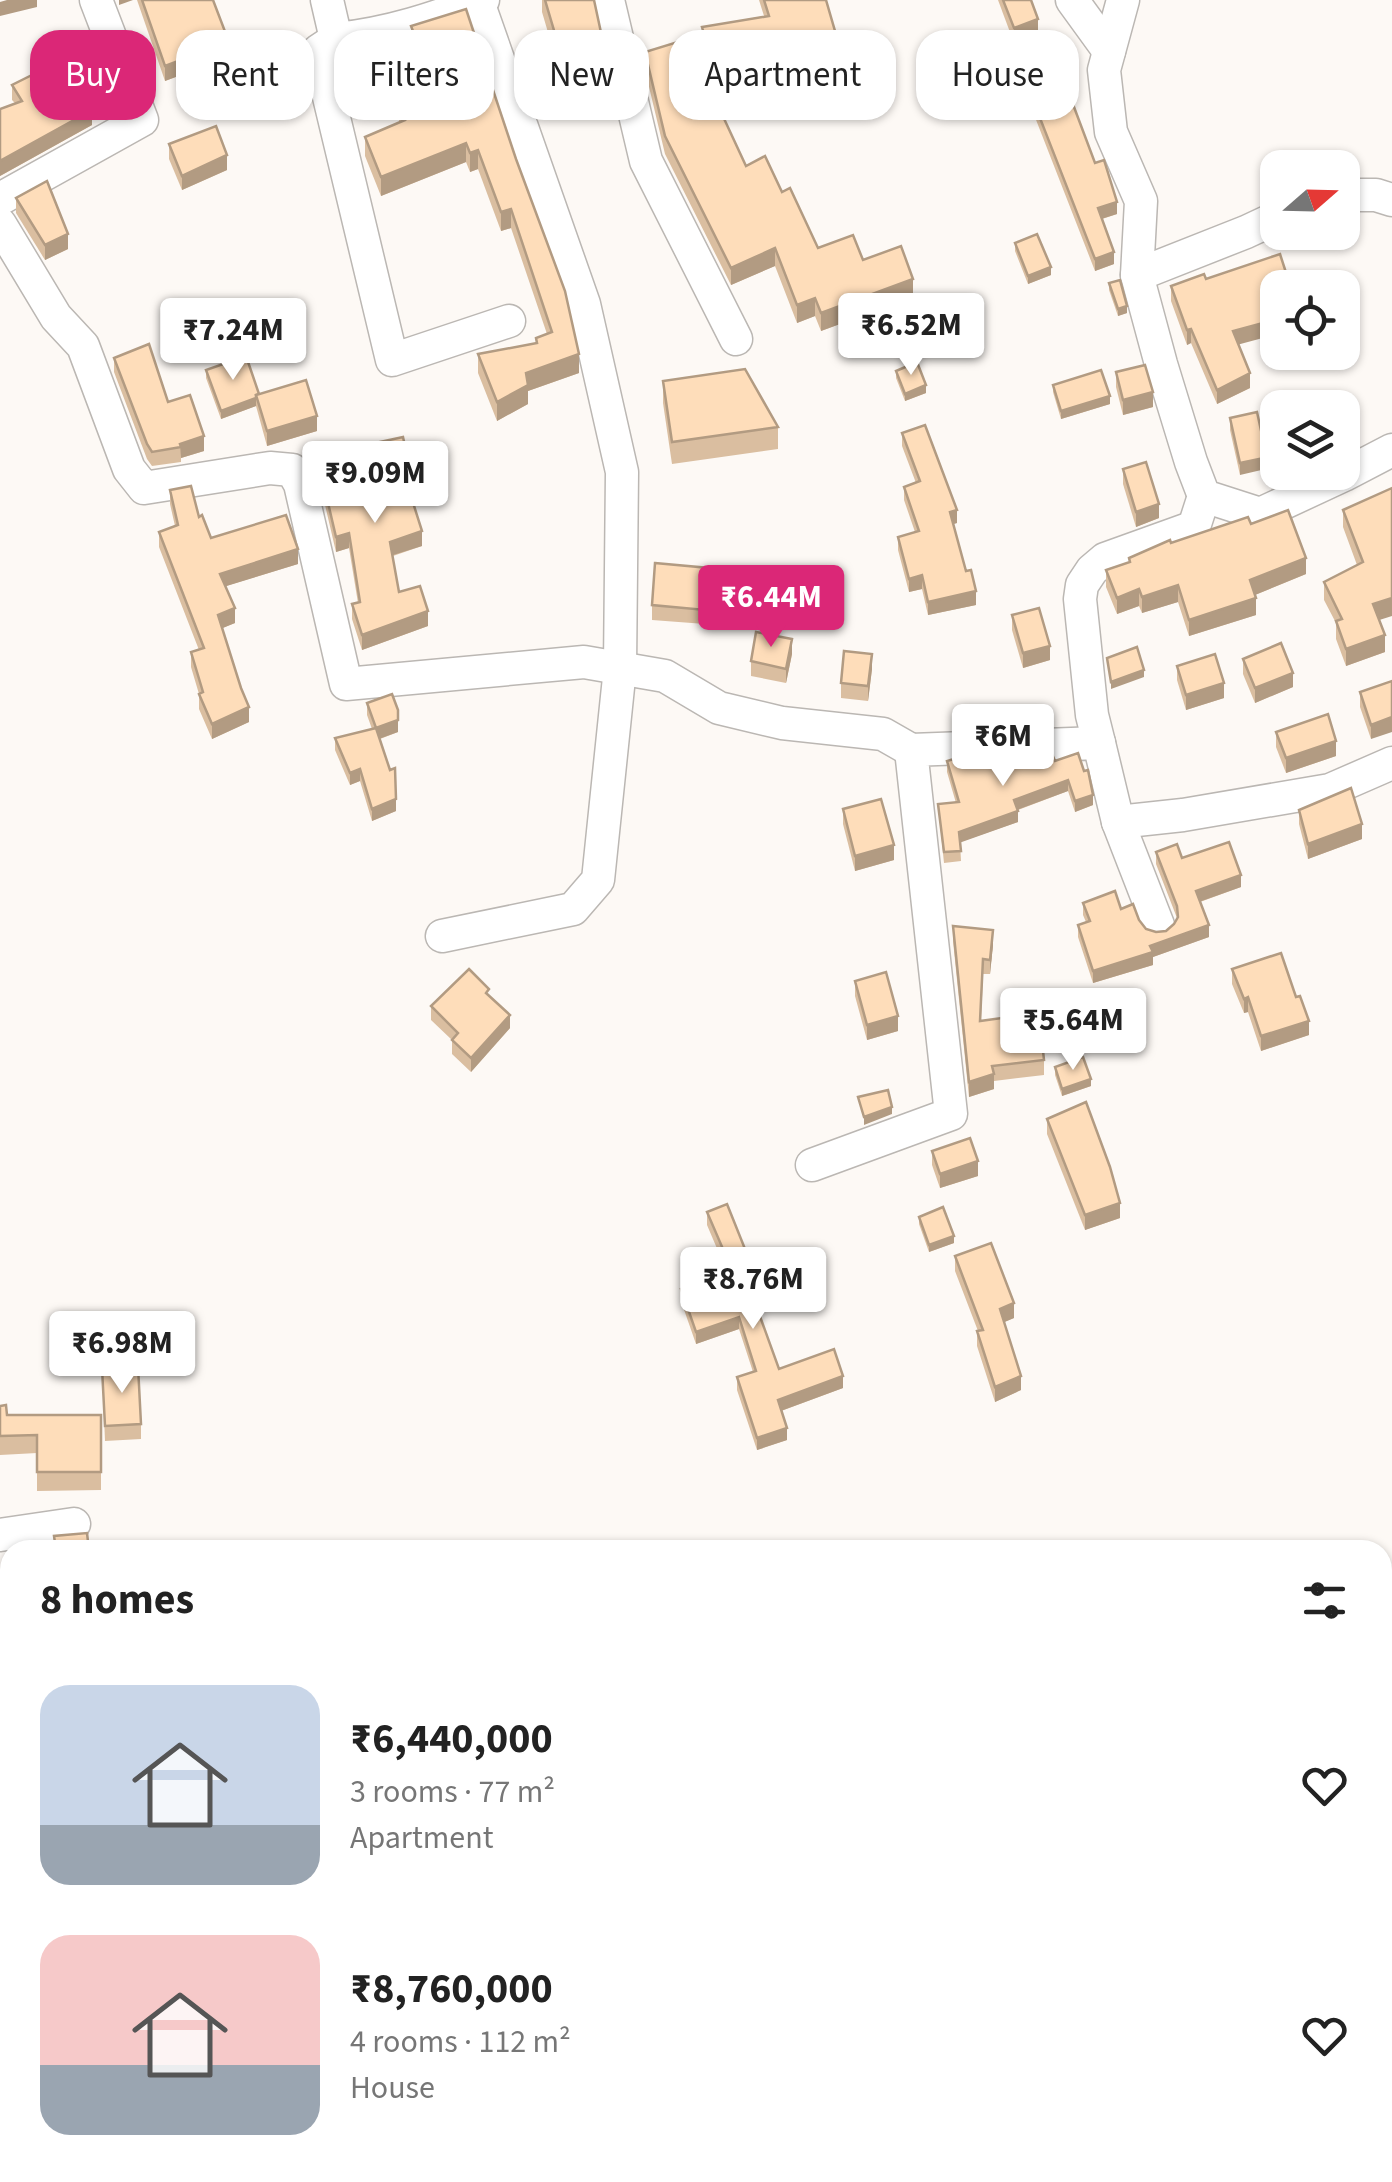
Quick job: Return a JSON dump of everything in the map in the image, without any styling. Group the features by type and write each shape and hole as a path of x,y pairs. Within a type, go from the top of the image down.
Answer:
{"street":[{"path":"0,199 142,120 96,0"},
{"path":"326,0 334,31"},
{"path":"608,0 646,161 736,339"},
{"path":"1072,0 1109,51"},
{"path":"1123,0 1104,70 1111,132 1141,201 1137,275 1190,462 1204,496 1194,527 1105,559 1082,585 1080,598 1092,715 1118,822 1158,925"},
{"path":"389,30 481,1 584,304 622,472 620,668 598,880 573,909 442,936"},
{"path":"334,40 318,51 334,118"},
{"path":"335,120 392,360 510,322"},
{"path":"1360,194 1376,194 1392,200"},
{"path":"0,224 56,318 83,346 129,469 144,488 270,468 292,470 300,484 346,684 584,662 665,676 719,708 782,724 883,734 911,750 1099,743"},
{"path":"1137,275 1260,225"},
{"path":"1204,496 1260,514 1392,450"},
{"path":"812,1165 952,1114 911,750"},
{"path":"1118,822 1330,790 1392,763"},
{"path":"0,1534 74,1524"}],"building":[{"path":"142,0 213,0 224,30 176,30 176,62 165,66 156,30 152,30"},
{"path":"545,0 594,0 600,30 554,30"},
{"path":"764,0 826,0 835,30 702,27 769,16"},
{"path":"1003,0 1031,0 1038,19 1014,28"},
{"path":"466,9 473,30 413,30 411,26"},
{"path":"669,45 669,120 725,120 746,166 765,156 782,192 790,188 818,248 853,235 863,260 901,246 913,279 821,313 815,298 797,305 775,248 731,268 665,136 649,69 649,51"},
{"path":"30,76 30,120 74,120 0,161 0,109 22,101 12,85"},
{"path":"494,93 565,291 579,354 526,373 528,385 497,402 478,354 537,343 536,338 552,332 511,209 501,212 478,150 470,153 466,143 381,177 365,137 405,120 494,120"},
{"path":"1041,120 1079,120 1095,163 1104,160 1117,202 1098,208 1114,252 1095,259"},
{"path":"216,126 227,155 182,176 169,144"},
{"path":"47,181 68,234 45,245 16,198"},
{"path":"1037,234 1051,267 1028,276 1015,243"},
{"path":"1280,254 1285,270 1260,270 1260,324 1233,331 1250,373 1217,390 1191,329 1187,330 1171,286 1204,274 1206,279"},
{"path":"1120,280 1127,306 1118,309 1109,283"},
{"path":"149,344 168,402 190,395 204,436 180,444 181,447 152,452 114,358"},
{"path":"246,356 259,394 221,411 206,370"},
{"path":"917,362 926,385 905,394 896,371"},
{"path":"1145,365 1153,392 1123,400 1116,372"},
{"path":"745,369 778,427 672,442 663,381"},
{"path":"1101,370 1110,396 1061,411 1053,385"},
{"path":"306,380 317,416 267,431 256,395"},
{"path":"1257,412 1260,459 1240,463 1230,418"},
{"path":"925,425 957,510 950,512 966,571 971,570 976,591 928,602 922,575 909,579 898,537 919,531 904,487 920,481 902,433"},
{"path":"403,437 414,488 409,490 422,531 390,542 399,592 420,586 428,611 362,635 352,604 360,602 349,533 336,537 318,460"},
{"path":"1146,462 1159,504 1136,512 1123,469"},
{"path":"191,486 199,517 202,515 211,538 286,515 298,549 220,574 235,608 218,615 249,707 212,724 199,694 203,692 191,652 204,648 159,532 178,525 170,490"},
{"path":"1392,488 1392,598 1373,604 1385,635 1346,649 1336,621 1342,619 1324,582 1363,562 1343,510"},
{"path":"1288,510 1306,558 1250,580 1256,598 1189,620 1178,585 1142,597 1139,589 1117,598 1106,570 1130,562 1129,558 1170,540 1171,543 1248,517 1251,524"},
{"path":"655,563 709,568 705,610 652,605"},
{"path":"1039,608 1050,646 1023,653 1012,615"},
{"path":"756,632 792,639 786,669 751,661"},
{"path":"1281,643 1293,673 1255,688 1243,659"},
{"path":"1137,647 1144,670 1111,682 1107,658"},
{"path":"844,651 872,654 868,686 841,683"},
{"path":"1215,654 1224,683 1186,695 1177,666"},
{"path":"1392,681 1392,717 1371,725 1360,692"},
{"path":"392,694 398,720 376,728 367,703"},
{"path":"1328,714 1336,741 1286,758 1276,732"},
{"path":"376,728 390,770 395,768 396,799 372,809 360,769 350,773 335,738"},
{"path":"1078,753 1084,771 1088,770 1093,795 1075,801 1068,780 1014,800 1018,811 959,832 961,851 944,852 938,804 959,802 947,761 1002,756 1004,764 1025,755 1052,754 1055,761"},
{"path":"1351,788 1362,824 1308,844 1299,810"},
{"path":"881,799 894,845 855,856 843,809"},
{"path":"1229,842 1241,875 1196,891 1209,925 1150,946 1153,952 1093,971 1078,925 1090,921 1083,903 1115,891 1121,909 1133,904 1146,929 1166,931 1178,917 1177,906 1156,852 1177,844 1182,858"},
{"path":"953,926 993,930 990,960 983,959 980,1021 1039,1013 1044,1060 992,1066 994,1074 969,1082"},
{"path":"1281,953 1309,1021 1261,1036 1248,997 1244,999 1232,969"},
{"path":"469,969 489,989 486,993 510,1015 471,1058 452,1040 458,1033 431,1006"},
{"path":"886,972 898,1016 867,1025 855,981"},
{"path":"1083,1057 1091,1079 1062,1089 1055,1067"},
{"path":"888,1090 892,1107 864,1117 858,1097"},
{"path":"1086,1102 1120,1203 1085,1215 1047,1119"},
{"path":"970,1138 978,1161 940,1174 932,1151"},
{"path":"727,1204 763,1294 753,1297 779,1369 834,1349 843,1376 778,1400 787,1428 757,1438 737,1377 756,1371 739,1317 696,1332 681,1289 732,1270 707,1212"},
{"path":"943,1207 954,1236 929,1245 919,1217"},
{"path":"991,1243 1014,1303 1000,1309 1021,1376 995,1387 977,1331 983,1330 955,1256"},
{"path":"138,1366 141,1424 105,1426 102,1368"},
{"path":"6,1405 7,1415 101,1415 101,1472 37,1472 37,1435 0,1436 0,1406"},
{"path":"87,1533 88,1540 55,1540 54,1536"}]}
